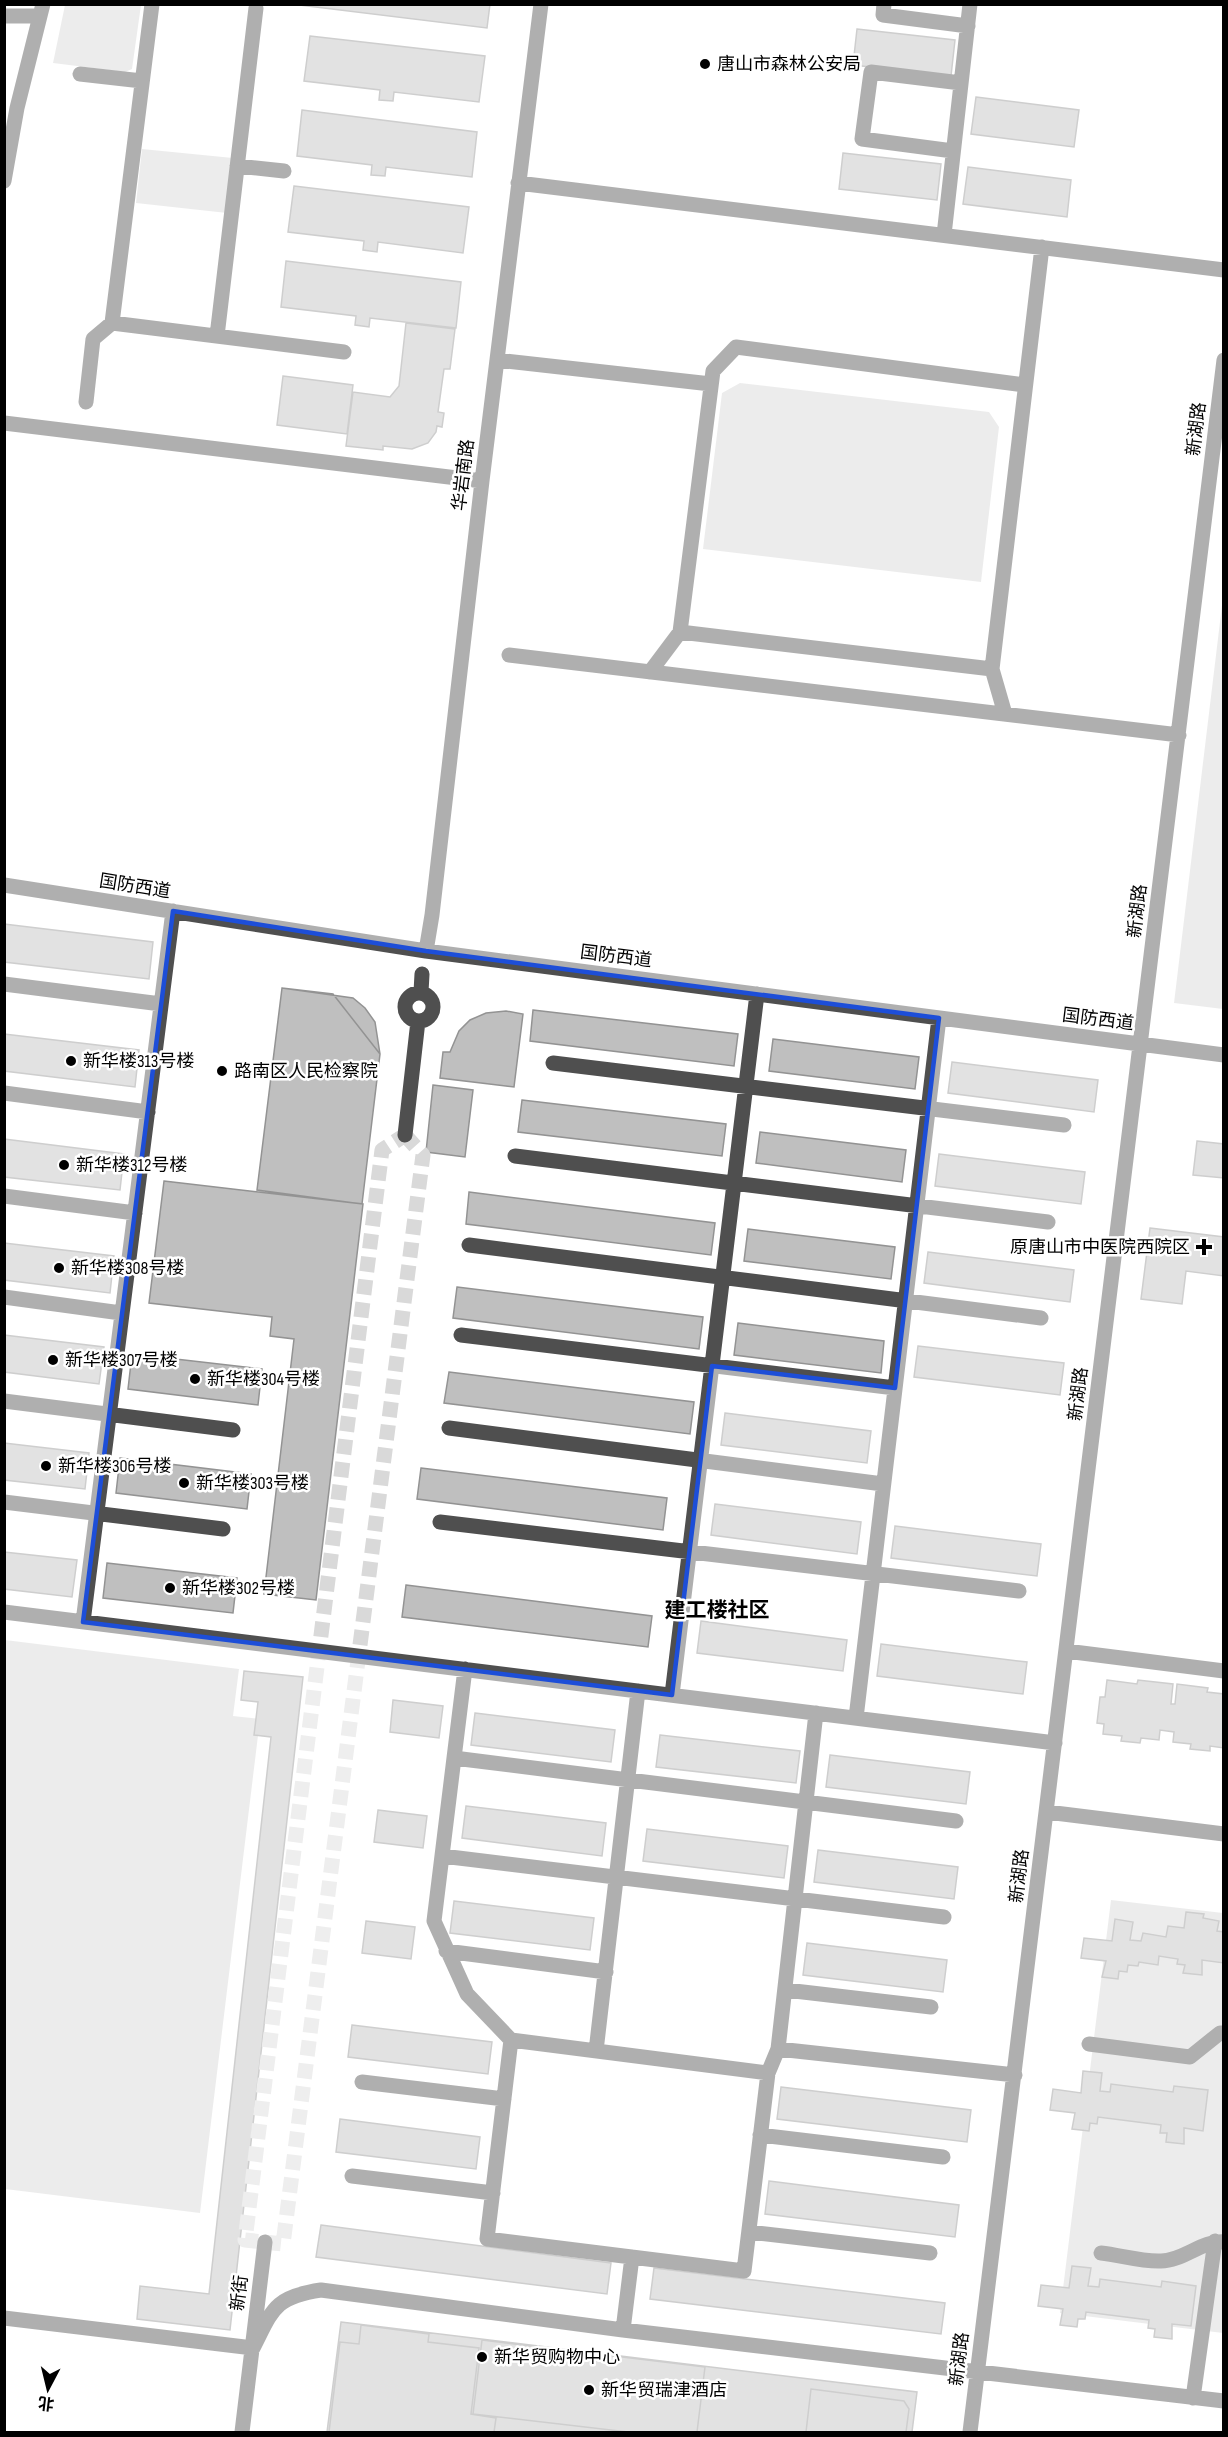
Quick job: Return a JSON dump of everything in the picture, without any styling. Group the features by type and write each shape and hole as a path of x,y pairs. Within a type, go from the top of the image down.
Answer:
{"street":[{"path":"86,402 93,339 112,323 152,4"},
{"name":"华岩南路","path":"426,951 541,4"},
{"path":"884,4 883,15 968,26"},
{"path":"944,235 970,4"},
{"path":"217,336 256,8"},
{"path":"4,16 41,10 11,107 4,181"},
{"path":"953,151 862,139 871,72 961,83"},
{"path":"80,74 142,81"},
{"path":"237,166 284,171"},
{"path":"518,183 1224,270"},
{"path":"1005,714 992,669 1042,247"},
{"path":"112,323 344,352"},
{"path":"650,672 680,632 713,371 736,347 1025,385"},
{"path":"497,360 711,384"},
{"name":"新湖路","path":"970,2433 1224,360"},
{"path":"4,423 482,481"},
{"path":"680,632 992,669"},
{"path":"509,655 1179,735"},
{"name":"国防西道","path":"4,885 426,951 1224,1055"},
{"path":"83,1622 173,912"},
{"path":"421,992 422,974"},
{"path":"4,984 161,1004"},
{"path":"421,992 429,997 434,1005 431,1015 418,1021 407,1015 404,1006 412,994 421,992"},
{"path":"672,1695 757,994"},
{"path":"856,1718 939,1018"},
{"path":"405,1135 418,1021"},
{"path":"553,1063 1064,1125"},
{"path":"4,1093 148,1112"},
{"path":"515,1156 1048,1222"},
{"path":"4,1196 135,1213"},
{"path":"470,1245 1041,1318"},
{"path":"4,1297 121,1313"},
{"path":"462,1335 895,1388"},
{"path":"4,1401 233,1430"},
{"path":"449,1428 883,1484"},
{"path":"4,1502 223,1529"},
{"path":"440,1522 1019,1592"},
{"path":"4,1612 1055,1743"},
{"path":"1066,1651 1224,1671"},
{"path":"465,1669 434,1921 466,1994 511,2040 768,2073"},
{"path":"596,2051 638,1691"},
{"path":"511,2040 487,2239 744,2271 768,2073 778,2049 786,1990 816,1713"},
{"path":"454,1758 956,1821"},
{"path":"1047,1812 1224,1834"},
{"path":"442,1856 944,1917"},
{"path":"446,1951 606,1972"},
{"path":"786,1990 931,2007"},
{"path":"1089,2044 1191,2057 1220,2033 1224,2033"},
{"path":"778,2049 1015,2075"},
{"path":"362,2082 504,2099"},
{"path":"760,2135 943,2157"},
{"path":"352,2176 493,2193"},
{"path":"749,2232 930,2253"},
{"name":"新街","path":"252,2348 265,2242"},
{"path":"1101,2253 1162,2262 1219,2242 1193,2398"},
{"path":"623,2330 632,2257"},
{"path":"242,2433 252,2348 274,2307 297,2294 321,2290 623,2330 1224,2401"},
{"path":"4,2318 252,2348"}],"highlighted area":[{"path":"173,911 426,951 939,1018 895,1388 712,1366 672,1695 83,1622"}],"shaded area":[{"path":"65,5 141,5 132,69 125,72 53,63"},
{"path":"142,149 233,158 227,213 136,203"},
{"path":"740,383 989,412 999,427 981,582 703,549 722,393"},
{"path":"1223,597 1223,1009 1174,1003"},
{"path":"5,1640 239,1669 233,1716 260,1719 200,2213 5,2189"},
{"path":"1111,1900 1223,1913 1223,2333 1060,2313"}],"building":[{"path":"291,4 490,4 487,28"},
{"path":"857,29 955,40 951,76 853,65"},
{"path":"310,36 485,56 479,102 394,92 393,101 379,100 380,90 304,81"},
{"path":"976,97 1079,110 1074,147 971,134"},
{"path":"302,110 477,132 472,177 386,167 385,176 371,175 372,165 297,156"},
{"path":"843,153 941,164 937,200 839,189"},
{"path":"968,167 1071,180 1067,217 963,204"},
{"path":"294,186 469,207 463,253 378,242 377,252 363,250 364,241 288,232"},
{"path":"286,261 461,282 456,328 370,318 369,327 355,325 356,316 281,307"},
{"path":"406,323 455,329 450,369 444,369 438,412 444,413 442,427 437,426 436,432 428,443 412,449 383,446 383,450 346,446 353,392 390,397 399,386"},
{"path":"283,376 353,385 347,434 277,425"},
{"path":"4,924 153,942 149,979 4,962"},
{"path":"282,988 353,998 365,1008 375,1022 380,1054 362,1204 257,1190"},
{"path":"282,988 333,994 380,1054 362,1204 257,1190"},
{"path":"533,1010 738,1034 734,1066 530,1041"},
{"path":"506,1011 523,1014 514,1087 440,1078 443,1052 450,1052 459,1031 470,1020 486,1013"},
{"name":"新华楼313号楼","path":"4,1034 139,1050 135,1087 4,1071"},
{"path":"773,1039 919,1057 915,1089 769,1071"},
{"path":"952,1062 1098,1080 1094,1112 948,1093"},
{"path":"433,1085 473,1090 465,1157 426,1152"},
{"path":"522,1100 726,1124 722,1156 518,1132"},
{"path":"760,1132 906,1150 902,1182 756,1163"},
{"name":"新华楼312号楼","path":"4,1139 124,1154 120,1190 4,1177"},
{"path":"1197,1141 1224,1144 1224,1178 1193,1175"},
{"path":"939,1154 1085,1172 1081,1204 935,1186"},
{"path":"164,1181 363,1204 316,1600 264,1594 294,1339 270,1336 272,1317 149,1303"},
{"path":"469,1192 715,1223 711,1255 466,1224"},
{"path":"1150,1228 1224,1237 1224,1276 1186,1271 1182,1304 1141,1299"},
{"path":"748,1229 895,1247 891,1279 744,1261"},
{"name":"新华楼308号楼","path":"4,1243 114,1256 110,1293 4,1280"},
{"path":"928,1252 1074,1270 1070,1302 924,1283"},
{"path":"457,1287 703,1317 699,1349 453,1318"},
{"path":"738,1323 884,1341 881,1373 734,1355"},
{"name":"新华楼307号楼","path":"4,1335 104,1347 99,1384 4,1372"},
{"path":"918,1346 1064,1363 1060,1395 914,1377"},
{"name":"新华楼304号楼","path":"132,1354 262,1369 258,1405 128,1389"},
{"path":"449,1372 694,1402 690,1434 444,1403"},
{"path":"725,1413 871,1431 867,1463 721,1445"},
{"name":"新华楼306号楼","path":"4,1443 89,1453 85,1489 4,1480"},
{"name":"新华楼303号楼","path":"120,1458 251,1474 247,1509 116,1493"},
{"path":"421,1468 667,1498 663,1530 417,1499"},
{"path":"715,1504 861,1522 857,1554 711,1535"},
{"path":"895,1526 1041,1544 1037,1576 891,1558"},
{"path":"4,1552 77,1560 72,1597 4,1589"},
{"name":"新华楼302号楼","path":"107,1563 237,1578 233,1613 103,1598"},
{"path":"406,1585 652,1616 648,1647 402,1617"},
{"path":"701,1621 847,1640 843,1671 697,1653"},
{"path":"881,1644 1027,1662 1023,1694 877,1676"},
{"path":"244,1671 303,1677 230,2330 137,2319 140,2286 209,2294 271,1737 254,1735 258,1702 241,1700"},
{"path":"1107,1680 1137,1684 1138,1680 1173,1684 1171,1704 1175,1704 1177,1684 1208,1688 1207,1692 1224,1694 1224,1748 1210,1746 1210,1751 1190,1749 1191,1744 1173,1742 1174,1732 1160,1730 1159,1740 1141,1738 1140,1743 1121,1741 1122,1736 1103,1734 1104,1724 1097,1723 1100,1697 1105,1697"},
{"path":"393,1700 443,1706 439,1738 390,1732"},
{"path":"475,1713 615,1730 611,1762 471,1745"},
{"path":"660,1735 800,1751 796,1783 656,1767"},
{"path":"830,1755 970,1772 966,1804 826,1787"},
{"path":"466,1806 606,1823 602,1856 462,1838"},
{"path":"378,1810 427,1816 423,1848 374,1842"},
{"path":"647,1829 788,1846 784,1878 643,1861"},
{"path":"818,1850 958,1867 954,1899 814,1882"},
{"path":"454,1901 594,1918 590,1950 450,1933"},
{"path":"1186,1912 1204,1914 1203,1918 1219,1921 1217,1931 1224,1932 1224,1963 1202,1960 1202,1975 1183,1973 1185,1965 1177,1964 1178,1959 1159,1956 1158,1965 1139,1962 1138,1966 1128,1965 1127,1972 1119,1971 1118,1979 1102,1977 1106,1961 1081,1958 1084,1938 1112,1941 1115,1919 1133,1922 1130,1940 1141,1941 1143,1933 1166,1937 1168,1926 1184,1928"},
{"path":"366,1921 415,1927 411,1959 362,1953"},
{"path":"807,1943 947,1960 943,1992 803,1975"},
{"path":"352,2025 492,2042 488,2074 348,2057"},
{"path":"1083,2071 1102,2073 1100,2091 1110,2092 1111,2084 1173,2092 1174,2086 1208,2090 1203,2131 1184,2128 1184,2144 1166,2142 1167,2133 1160,2133 1161,2125 1098,2117 1097,2124 1090,2123 1089,2131 1072,2129 1075,2113 1050,2110 1053,2089 1081,2093"},
{"path":"781,2087 971,2110 967,2142 777,2119"},
{"path":"340,2119 480,2137 476,2169 336,2152"},
{"path":"769,2181 959,2205 955,2237 765,2214"},
{"path":"321,2225 611,2263 607,2294 316,2257"},
{"path":"1072,2266 1091,2268 1088,2286 1099,2287 1100,2279 1161,2287 1162,2281 1196,2286 1191,2326 1172,2324 1172,2339 1154,2337 1155,2329 1148,2328 1149,2320 1086,2312 1085,2319 1078,2319 1077,2327 1060,2325 1063,2309 1038,2306 1041,2285 1069,2288"},
{"path":"654,2268 945,2303 941,2334 650,2299"},
{"name":"新华贸购物中心","path":"341,2322 917,2392 912,2432 327,2432"},
{"path":"361,2325 429,2334 428,2342 479,2348 471,2414 496,2418 494,2432 329,2432 340,2342 359,2344"},
{"name":"新华贸瑞津酒店","path":"482,2340 705,2367 697,2432 628,2432 473,2414"},
{"path":"811,2389 904,2401 909,2409 906,2432 806,2432"}],"tunnel":[{"path":"405,1135 423,1155 283,2244 245,2240 382,1150 405,1135"}],"place":[{"name":"唐山市森林公安局","path":"705,64"},
{"name":"新华楼313号楼","path":"71,1061"},
{"name":"路南区人民检察院","path":"222,1071"},
{"name":"新华楼312号楼","path":"64,1165"},
{"name":"原唐山市中医院西院区","path":"1204,1247"},
{"name":"新华楼308号楼","path":"59,1268"},
{"name":"新华楼307号楼","path":"53,1360"},
{"name":"新华楼304号楼","path":"195,1379"},
{"name":"新华楼306号楼","path":"46,1466"},
{"name":"新华楼303号楼","path":"184,1483"},
{"name":"新华楼302号楼","path":"170,1588"},
{"name":"新华贸购物中心","path":"482,2357"},
{"name":"新华贸瑞津酒店","path":"589,2390"}],"district":[{"name":"建工楼社区","path":"717,1610"}]}
